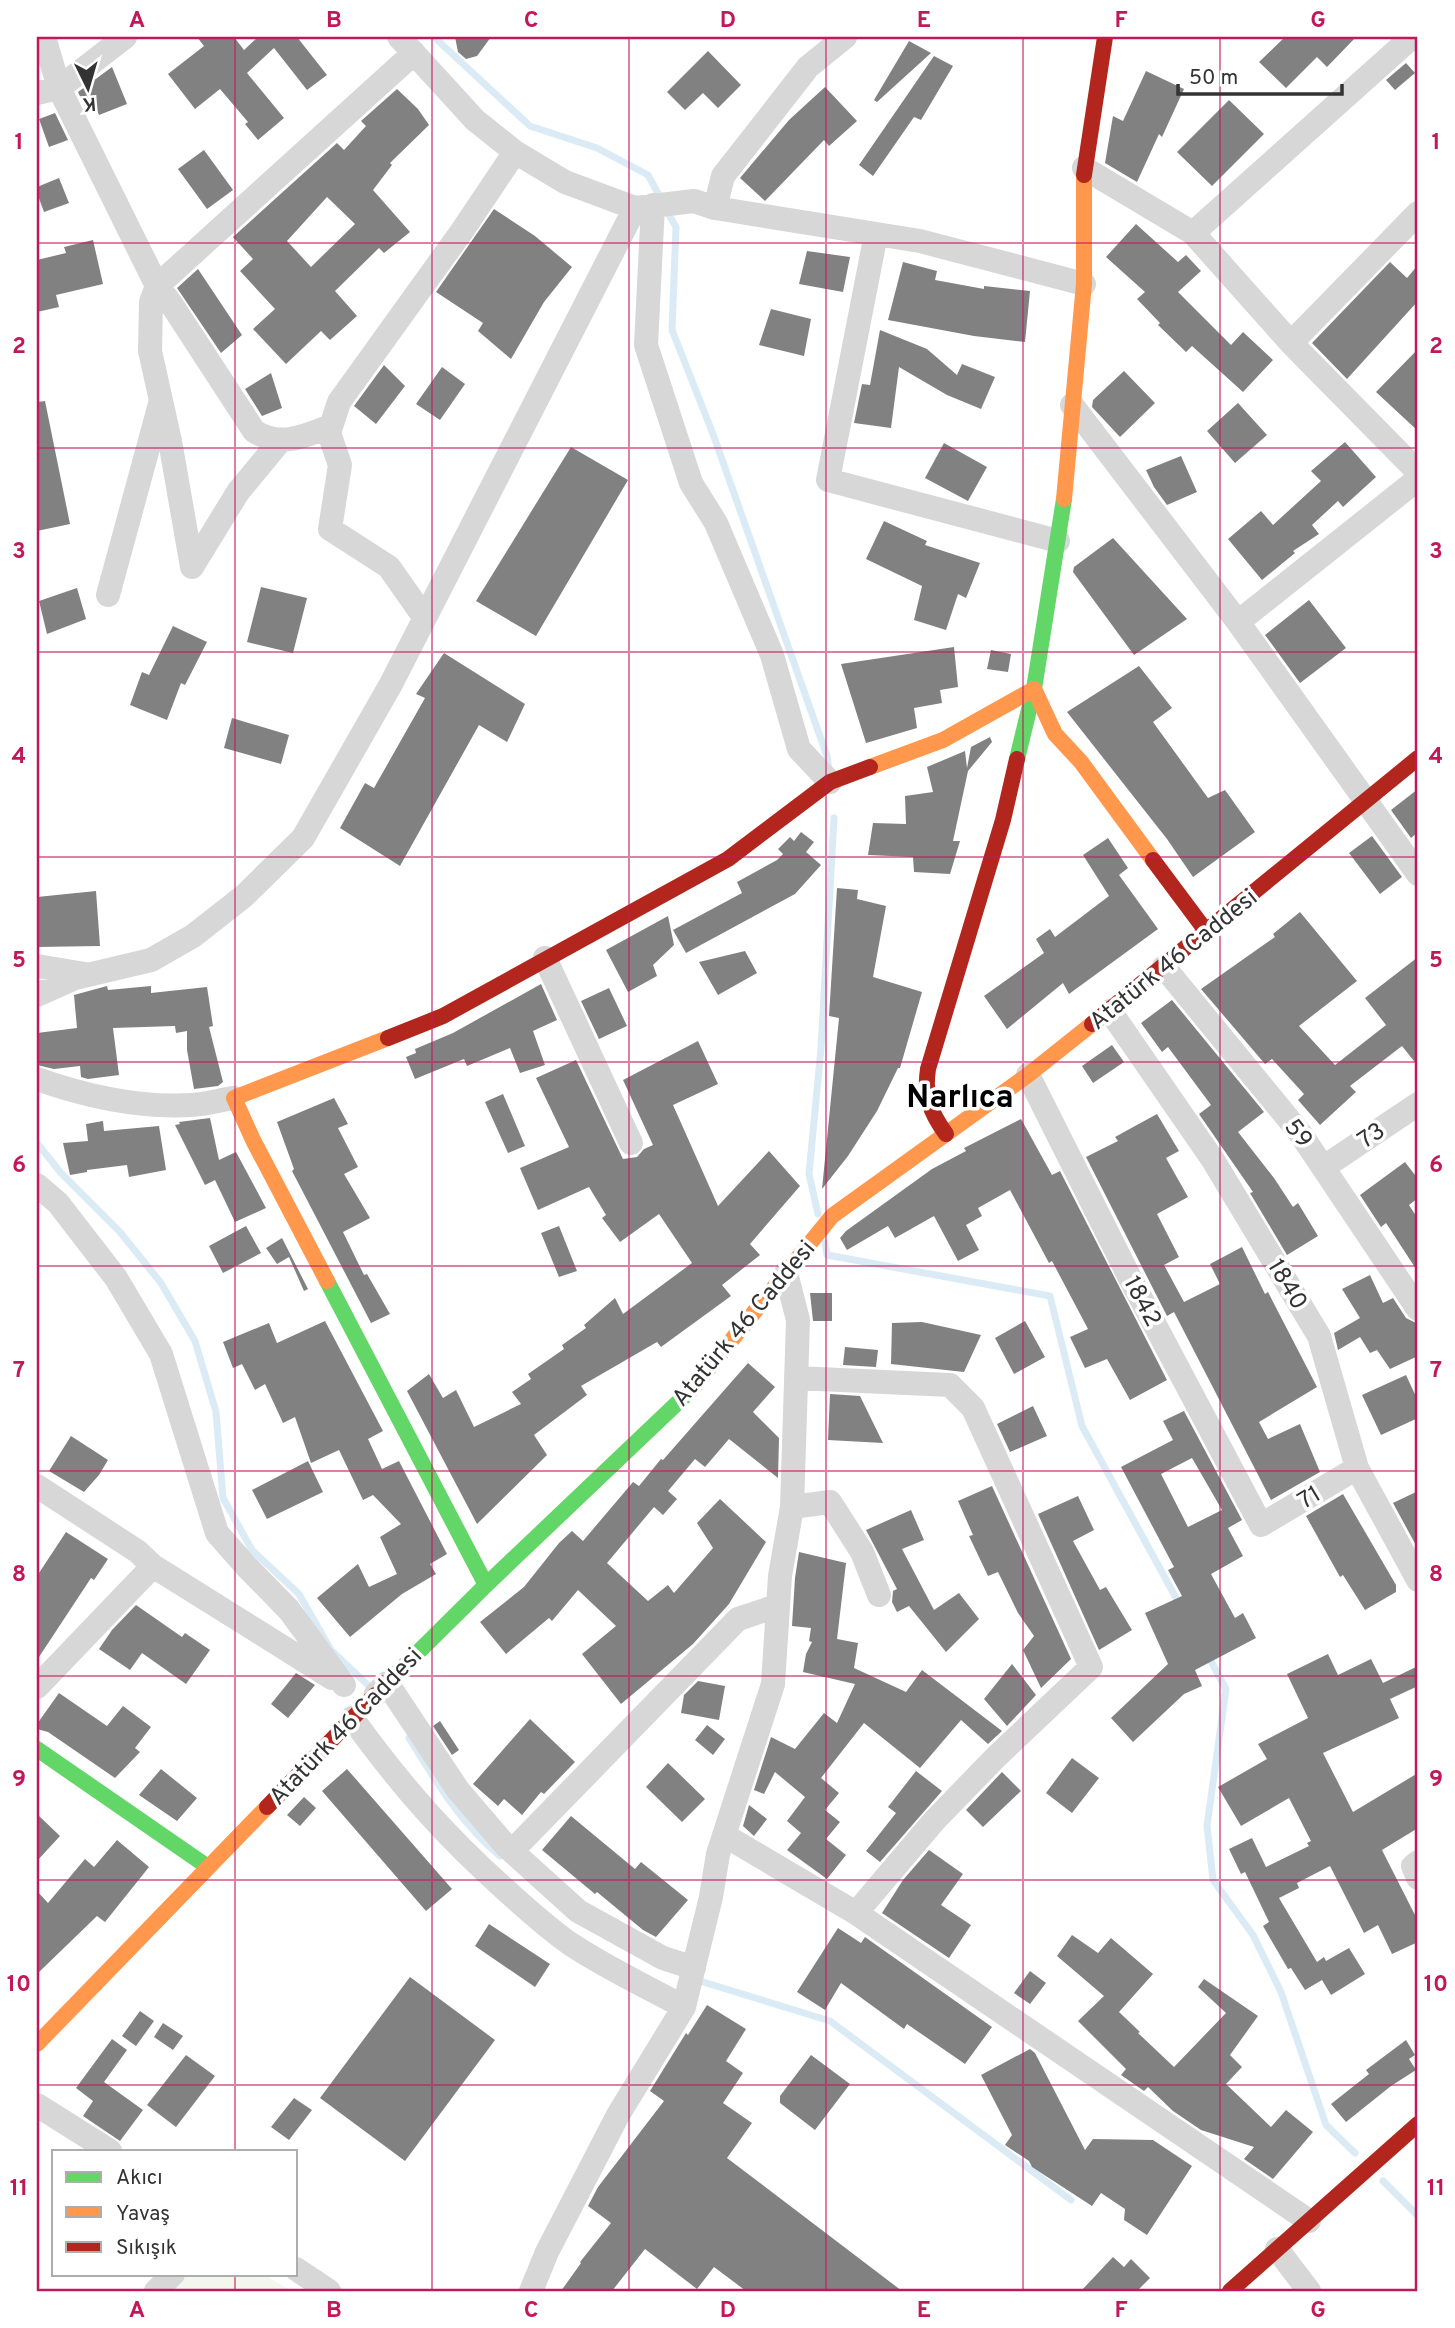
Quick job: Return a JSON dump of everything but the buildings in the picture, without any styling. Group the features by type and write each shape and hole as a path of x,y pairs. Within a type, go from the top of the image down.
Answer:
{"street":[{"path":"44,37 48,91 157,286 254,431 266,439 280,441 299,438 331,426"},
{"path":"48,91 125,37"},
{"path":"715,208 723,176 808,67 845,37"},
{"path":"946,1134 931,1113 924,1091 928,1069 1003,820 1034,689 1058,541 1084,284 1084,168 1105,37"},
{"path":"1193,233 1413,37 1418,40"},
{"path":"280,441 238,492 192,567 170,441 150,351 151,302 157,286 407,45 475,120 515,152 565,182 654,205 694,201 715,208 920,241 1084,284"},
{"path":"424,617 389,567 330,529 341,465 329,433 340,402 515,152"},
{"path":"1084,168 1193,233 1291,343 1418,472"},
{"path":"37,995 75,978 151,960 193,936 244,896 303,838 654,205"},
{"path":"654,205 646,345 691,483 716,523 772,655 799,749 830,782"},
{"path":"1291,343 1418,213"},
{"path":"876,234 828,480 1058,541"},
{"path":"108,595 160,403"},
{"path":"1072,405 1238,622 1418,874"},
{"path":"1238,622 1418,479"},
{"path":"37,1079 76,1093 155,1105 193,1105 234,1098 443,1016 728,859 830,782 943,740 1034,689"},
{"path":"1034,689 1055,734 1082,762 1206,931"},
{"name":"Atatürk 46 Caddesi","path":"37,2044 370,1700 696,1385 829,1220 1028,1075 1418,758"},
{"path":"545,958 631,1143"},
{"path":"37,966 89,975"},
{"name":"59","path":"1164,967 1300,1133 1418,1309"},
{"name":"1840","path":"1110,1010 1213,1160 1319,1336 1357,1468 1415,1564"},
{"name":"1842","path":"1028,1075 1129,1276 1261,1525"},
{"path":"234,1098 253,1140 486,1585"},
{"name":"73","path":"1324,1167 1418,1104"},
{"path":"37,1185 58,1203 116,1278 161,1354 217,1533 289,1611 344,1685"},
{"path":"531,2291 547,2252 618,2115 684,2007 724,1835 773,1684 777,1605 792,1507 798,1320 786,1273"},
{"path":"796,1378 950,1385 973,1408 1091,1667 996,1757 934,1821 856,1913"},
{"name":"71","path":"1261,1525 1357,1468"},
{"path":"37,1486 138,1551 153,1566 370,1700 458,1790 512,1851 578,1911 663,1958 694,1968"},
{"path":"792,1507 830,1502 862,1552 878,1595"},
{"path":"37,1687 153,1566"},
{"path":"512,1851 738,1619 777,1605"},
{"path":"370,1700 393,1774 458,1847 571,1945 684,2007"},
{"path":"37,1749 208,1867"},
{"path":"724,1835 856,1913 1309,2221"},
{"path":"1418,1862 1413,1866 1418,1878"},
{"path":"37,2105 108,2150"},
{"path":"1230,2291 1418,2124"},
{"path":"1277,2249 1310,2291"},
{"path":"156,2291 171,2276"},
{"path":"301,2279 330,2291"}],"shaded area":[{"path":"185,2276 267,2276 291,2291 170,2291"}],"waterway":[{"path":"434,37 530,126 597,148 648,175 661,199"},
{"path":"666,210 676,227 672,330 713,434 827,756 829,770"},
{"path":"818,1214 809,1174 821,1048 834,818"},
{"path":"37,1143 61,1173 120,1232 161,1283 195,1341 216,1412 223,1498 252,1550 299,1594 331,1650 370,1687"},
{"path":"825,1243 827,1255 1050,1296 1082,1426 1181,1607"},
{"path":"1207,1654 1226,1689 1207,1826 1213,1880 1253,1935 1281,1992 1326,2125 1355,2153"},
{"path":"409,1738 461,1816 500,1856"},
{"path":"700,1981 830,2021 1071,2200"},
{"path":"1383,2181 1418,2216"}],"traffic: fast":[{"path":"1017,759 1034,689 1064,499"},
{"path":"327,1281 486,1585"},
{"path":"387,1683 692,1389"},
{"path":"37,1749 208,1867"}],"traffic: slow":[{"path":"1064,499 1084,284 1084,175"},
{"path":"870,767 943,740 1034,689 1055,734 1081,762 1153,860"},
{"path":"692,1389 832,1216 1028,1075 1092,1024"},
{"path":"327,1281 234,1098 388,1038"},
{"path":"37,2044 267,1807"}],"traffic: jam":[{"path":"1084,175 1105,37"},
{"path":"1092,1024 1418,758"},
{"path":"946,1134 930,1103 928,1069 1003,820 1017,759"},
{"path":"388,1038 443,1016 728,859 830,782 870,767"},
{"path":"1153,860 1206,931"},
{"path":"267,1807 375,1695"},
{"path":"1230,2291 1418,2124"}],"district":[{"name":"Narlıca","path":"960,1096"}]}
